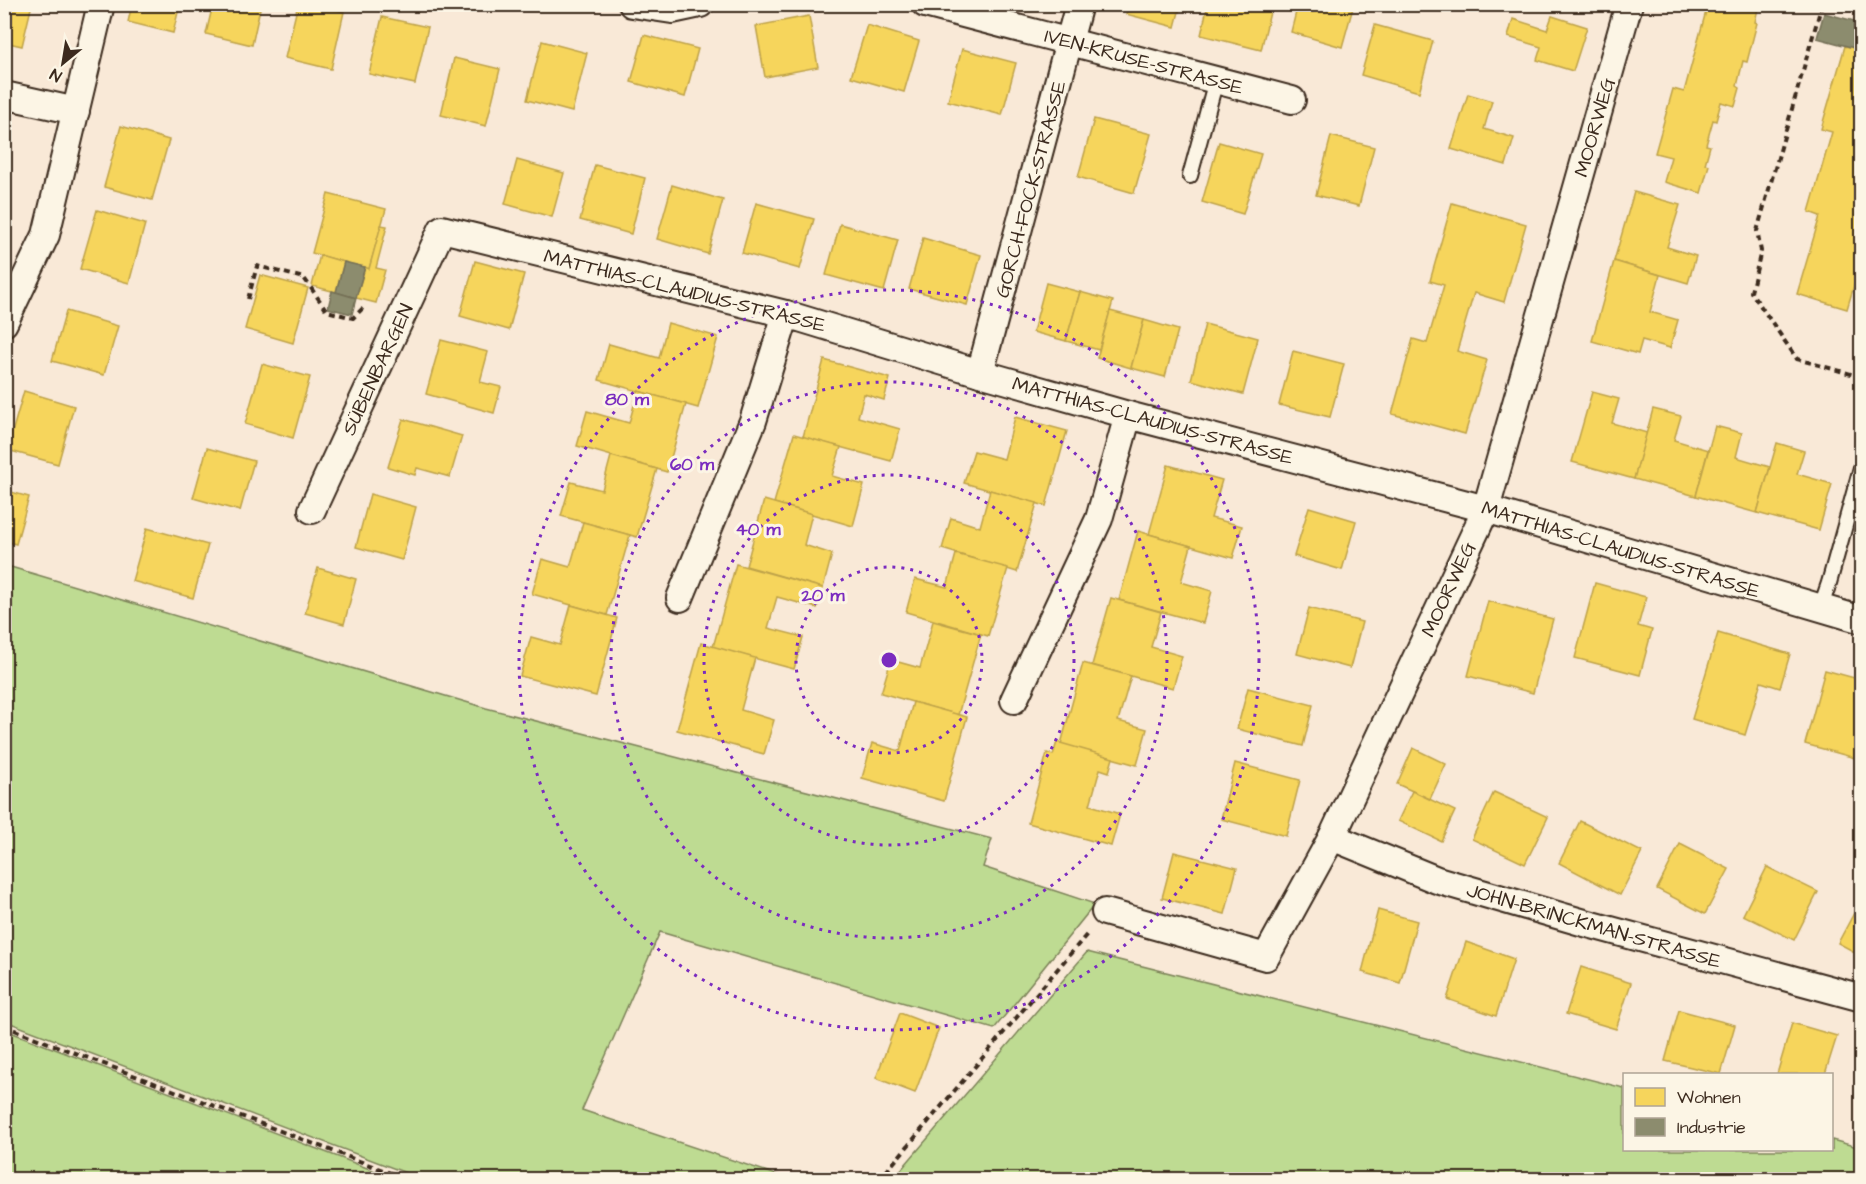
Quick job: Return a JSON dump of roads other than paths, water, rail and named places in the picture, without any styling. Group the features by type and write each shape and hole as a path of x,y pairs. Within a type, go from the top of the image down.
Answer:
{"street":[{"path":"4,323 46,235 101,4"},
{"path":"632,4 672,10 700,4"},
{"name":"IVEN-KRUSE-STRASSE","path":"926,4 1292,100"},
{"name":"GORCH-FOCK-STRASSE","path":"980,373 1079,4"},
{"name":"MOORWEG","path":"1105,912 1266,957 1332,837 1486,509 1629,4"},
{"path":"4,94 76,111"},
{"name":"MATTHIAS-CLAUDIUS-STRASSE","path":"442,229 786,314 1128,415 1486,509 1862,620"},
{"name":"SÜBENBARGEN","path":"312,510 442,229"},
{"path":"680,598 753,421 786,314"},
{"path":"1014,700 1099,519 1128,415"},
{"name":"JOHN-BRINCKMAN-STRASSE","path":"1332,837 1437,880 1581,922 1862,998"}],"lane":[{"path":"1190,177 1216,80"},
{"path":"1820,609 1862,464"}]}
